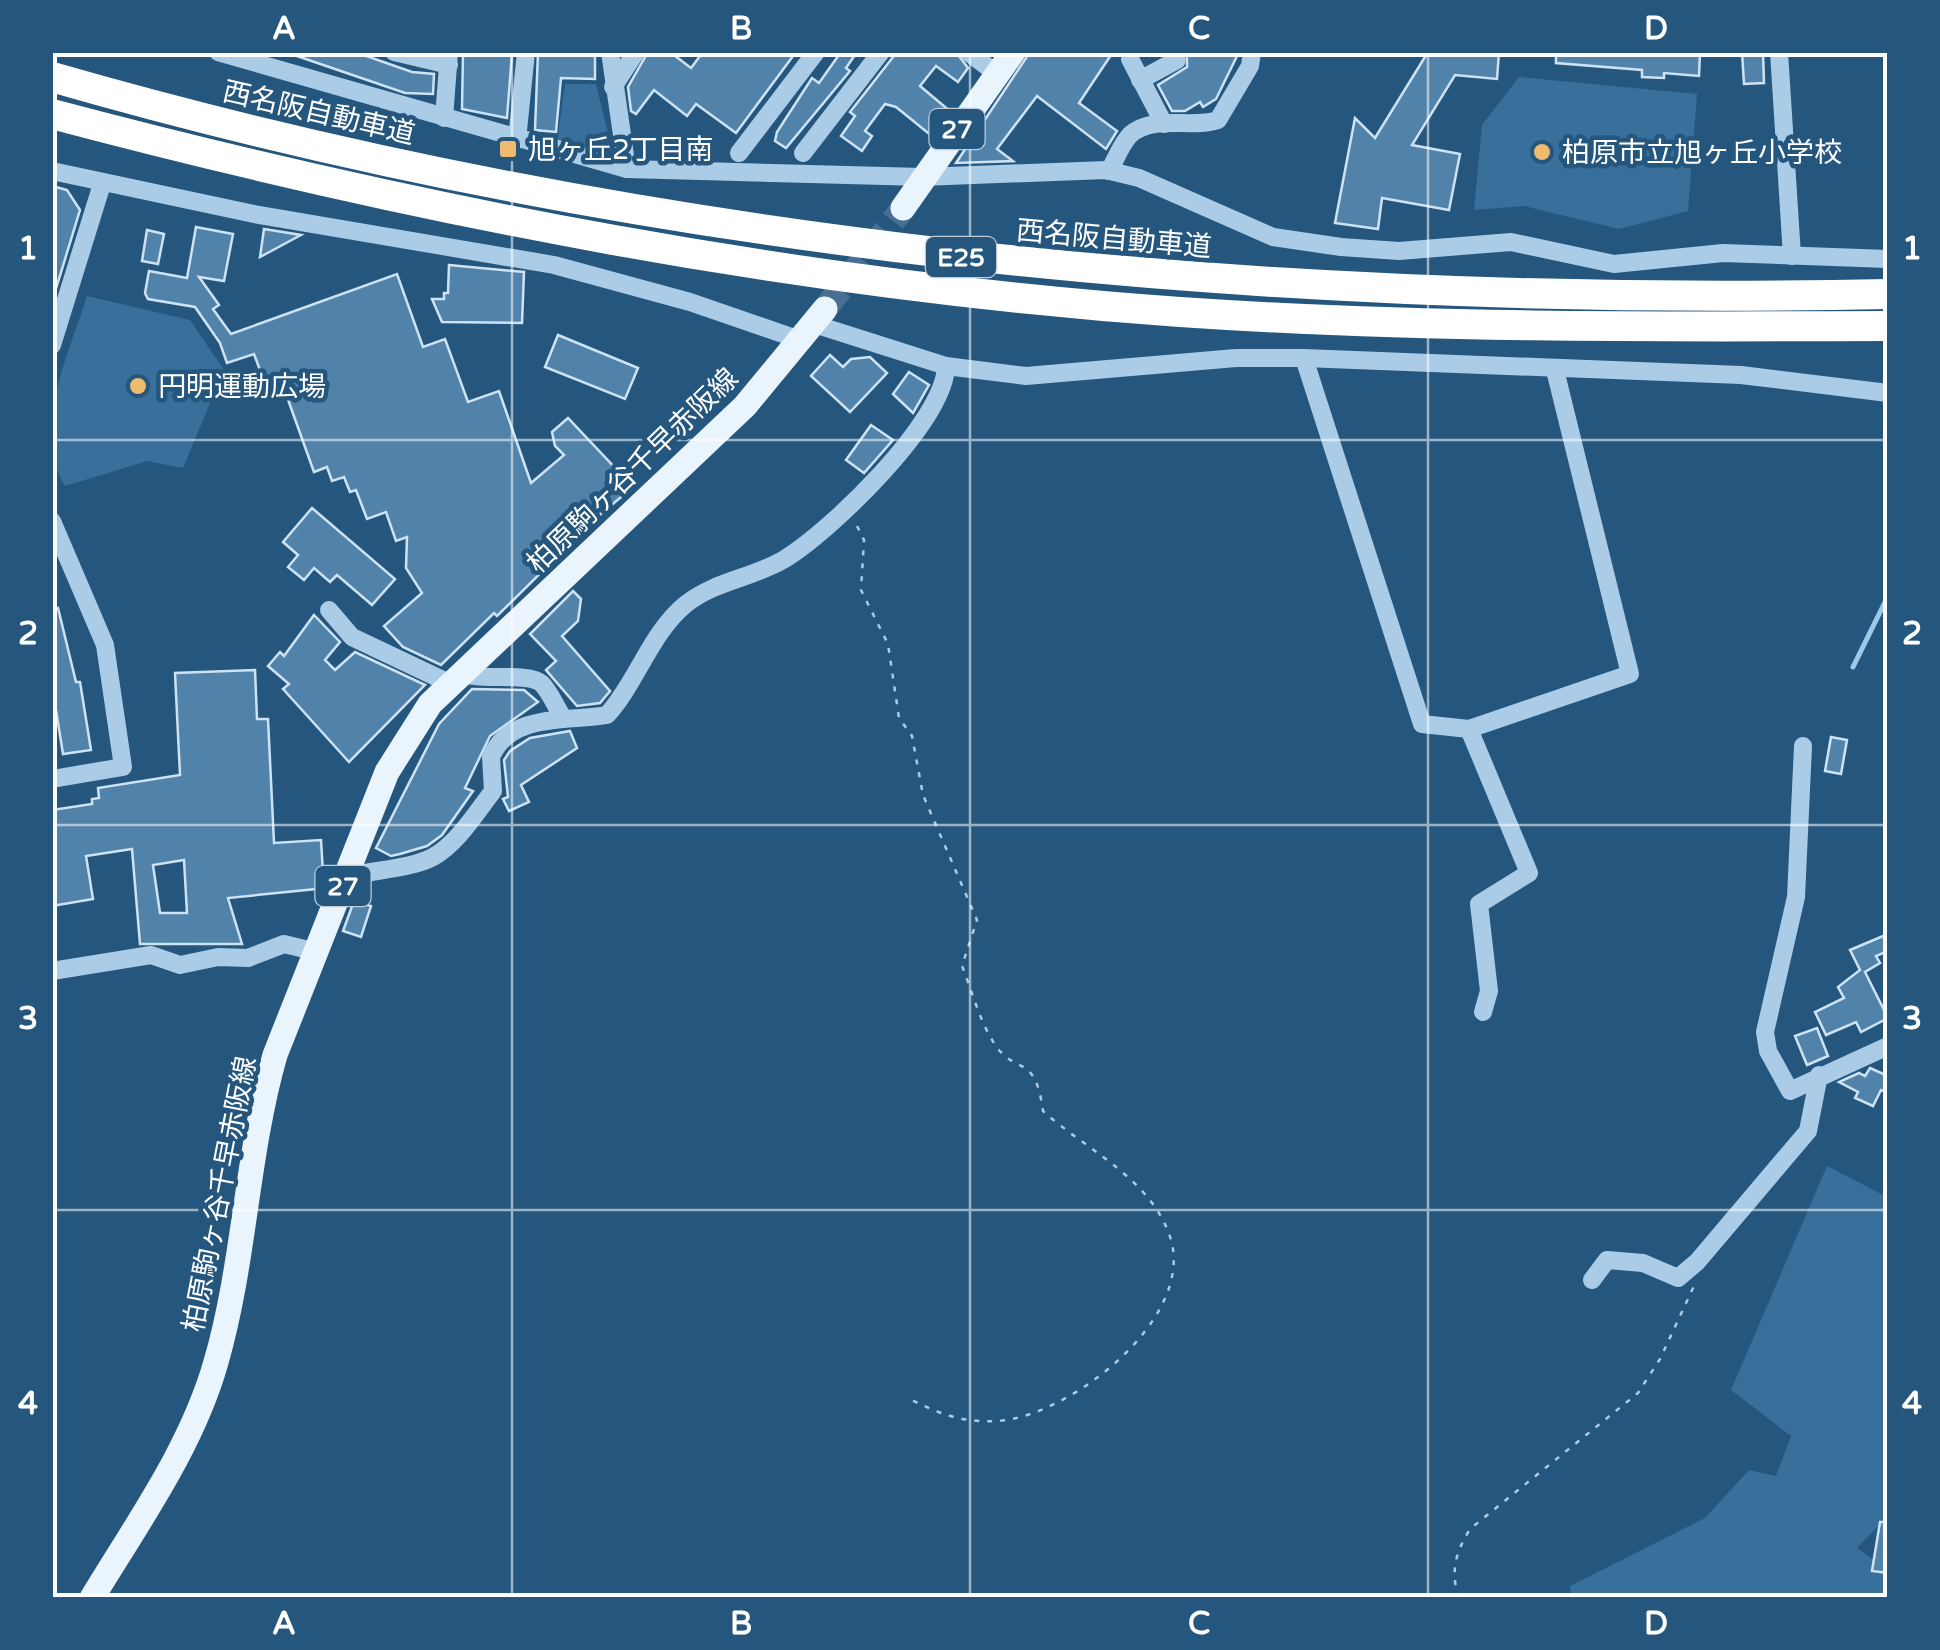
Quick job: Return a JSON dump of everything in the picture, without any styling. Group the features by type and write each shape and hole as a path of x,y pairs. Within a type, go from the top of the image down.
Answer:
{"highway":[{"name":"西名阪自動車道","path":"52,77 213,122 505,186 773,233 934,254 1350,288 1742,297 1888,294"},
{"name":"E25","path":"52,114 192,151 554,230 714,257 958,290 1178,312 1384,323 1888,326"}],"main road":[{"name":"27","path":"904,208 922,177 1013,52"},
{"name":"柏原駒ヶ谷千早赤阪線","path":"92,1598 192,1431 216,1363 232,1296 262,1103 387,772 414,724 745,406 814,325"}],"street":[{"path":"218,52 627,169 922,177 1109,171 1138,178 1272,237 1341,247 1398,251 1511,242 1614,264 1723,253 1888,259"},
{"path":"394,52 449,59 444,118"},
{"path":"516,140 526,52"},
{"path":"610,52 627,169"},
{"path":"613,87 636,52"},
{"path":"739,154 816,52"},
{"path":"803,154 881,52"},
{"path":"968,52 997,74"},
{"path":"1109,171 1131,134 1164,124 1205,125 1218,120 1250,66 1252,52"},
{"path":"1779,52 1792,256"},
{"path":"1130,59 1164,124"},
{"path":"1140,80 1177,60"},
{"path":"52,170 102,184 554,265 690,302 814,325 946,366 1026,376 1236,358 1304,358 1741,374 1888,393"},
{"path":"52,345 102,184"},
{"path":"1304,358 1422,724 1469,730 1630,674 1555,370"},
{"path":"346,877 434,857 493,791 491,757 507,736 562,716 607,715 670,619 684,606 709,588 783,560 848,507 914,433 940,393 946,366"},
{"path":"52,521 105,645 123,767 52,779"},
{"path":"329,610 352,637 457,679 529,678 541,683 562,716"},
{"path":"1469,730 1529,873 1479,904 1489,991 1483,1012"},
{"path":"1803,746 1796,897 1766,1032 1768,1052 1790,1091 1888,1046"},
{"path":"52,971 151,955 180,965 218,957 248,958 284,944 317,952"},
{"path":"1592,1280 1607,1260 1642,1263 1678,1278 1698,1262 1808,1131 1819,1075"}],"path":[{"path":"848,507 864,540 862,590 888,644 898,718 912,736 923,796 977,920 962,966 997,1048 1036,1078 1043,1111 1120,1167 1166,1227 1174,1260 1172,1278 1146,1334 1070,1394 1000,1422 963,1421 908,1398"},
{"path":"1458,1598 1453,1575 1456,1552 1470,1529 1638,1393 1697,1288 1678,1278"}],"shaded area":[{"path":"1519,77 1697,94 1688,211 1619,229 1524,206 1474,210 1482,125"},
{"path":"565,84 596,84 610,142 603,153 557,143"},
{"name":"円明運動広場","path":"87,296 190,320 224,370 183,468 147,461 65,486 55,464 52,416 63,367"},
{"path":"1827,1166 1887,1197 1887,1517 1857,1548 1887,1569 1887,1597 1571,1598 1570,1586 1705,1518 1749,1470 1776,1476 1791,1436 1731,1390"}],"building":[{"path":"297,52 355,52 412,72 434,74 433,94 405,93 297,56"},
{"path":"463,52 512,53 507,118 462,109"},
{"path":"538,52 595,52 595,79 561,78 556,132 535,130"},
{"path":"648,52 670,52 691,68 703,52 796,52 736,133 696,104 687,116 654,90 636,114 631,111 628,87"},
{"path":"841,52 857,52 846,68 850,71 786,148 775,141 812,78 819,83"},
{"path":"897,52 956,52 968,68 958,82 936,66 920,86 951,112 933,137 896,107 885,104 865,131 872,136 862,151 841,136 855,116 850,112"},
{"path":"1030,52 1113,52 1079,103 1117,131 1106,149 1037,96 997,149 1013,161 956,163"},
{"path":"1187,52 1239,52 1216,99 1203,107 1200,102 1185,111 1172,111 1158,85 1187,67"},
{"path":"1428,52 1499,52 1497,79 1455,75 1412,145 1460,154 1449,210 1382,198 1378,229 1335,223 1355,118 1375,138"},
{"path":"1556,52 1700,52 1699,76 1664,73 1664,78 1642,77 1642,70 1556,63"},
{"path":"1742,52 1763,52 1764,83 1744,84"},
{"path":"52,186 67,190 80,210 55,292"},
{"path":"196,227 233,234 224,281 199,277 219,305 213,309 231,334 397,274 423,347 445,339 468,402 499,391 531,483 564,455 555,446 552,432 568,418 633,487 563,546 566,548 497,616 494,613 441,665 403,647 384,626 422,593 406,568 407,537 396,541 386,512 367,519 356,490 350,492 344,477 332,481 327,467 314,472 286,394 271,400 254,354 227,363 220,343 195,307 148,299 145,293 149,271 187,278"},
{"path":"264,229 301,235 260,257"},
{"path":"147,230 164,234 158,264 142,261"},
{"path":"449,265 524,272 522,323 442,322 432,299 444,299 444,293 448,293"},
{"path":"558,335 638,368 625,399 545,367"},
{"path":"830,355 843,367 851,359 870,357 887,373 850,412 811,376"},
{"path":"909,372 929,385 913,413 893,394"},
{"path":"871,425 893,440 864,473 846,460"},
{"path":"312,508 395,579 372,605 337,575 330,582 314,568 304,580 288,567 298,555 283,542"},
{"path":"573,591 581,599 578,621 562,636 610,691 600,703 577,706 546,670 556,661 530,634"},
{"path":"58,608 76,682 80,682 91,750 63,754 52,685 52,609"},
{"path":"314,615 340,642 325,660 335,670 355,652 425,685 349,762 283,689 289,684 268,666 280,652 284,656"},
{"path":"255,670 257,719 268,719 274,843 321,840 323,873 316,889 228,898 242,944 140,944 132,849 86,856 93,899 52,906 52,810 92,804 92,799 99,798 98,788 180,775 175,673","holes":["184,860 187,913 160,913 153,865"]},
{"path":"472,689 524,690 538,702 490,736 465,788 473,791 442,835 427,846 391,856 376,848 439,724"},
{"path":"570,731 577,748 521,785 529,802 509,811 503,799 508,797 504,760 510,751 530,738"},
{"path":"1831,737 1847,740 1841,774 1825,771"},
{"path":"354,901 371,906 361,937 343,931"},
{"path":"1888,934 1888,951 1876,956 1880,963 1865,972 1888,1018 1861,1032 1856,1022 1826,1035 1815,1012 1844,998 1838,987 1860,970 1850,950"},
{"path":"1817,1028 1828,1056 1807,1065 1795,1036"},
{"path":"1870,1068 1888,1076 1888,1093 1881,1090 1873,1106 1855,1098 1858,1092 1839,1082 1859,1073 1865,1076"},
{"path":"1880,1522 1888,1522 1888,1573 1872,1571"}],"waterway":[{"path":"1853,667 1888,596"}],"tunnel":[{"path":"825,309 903,208"}],"place":[{"name":"旭ヶ丘2丁目南","path":"508,149"},
{"name":"柏原市立旭ヶ丘小学校","path":"1542,152"},
{"name":"円明運動広場","path":"138,386"}]}
